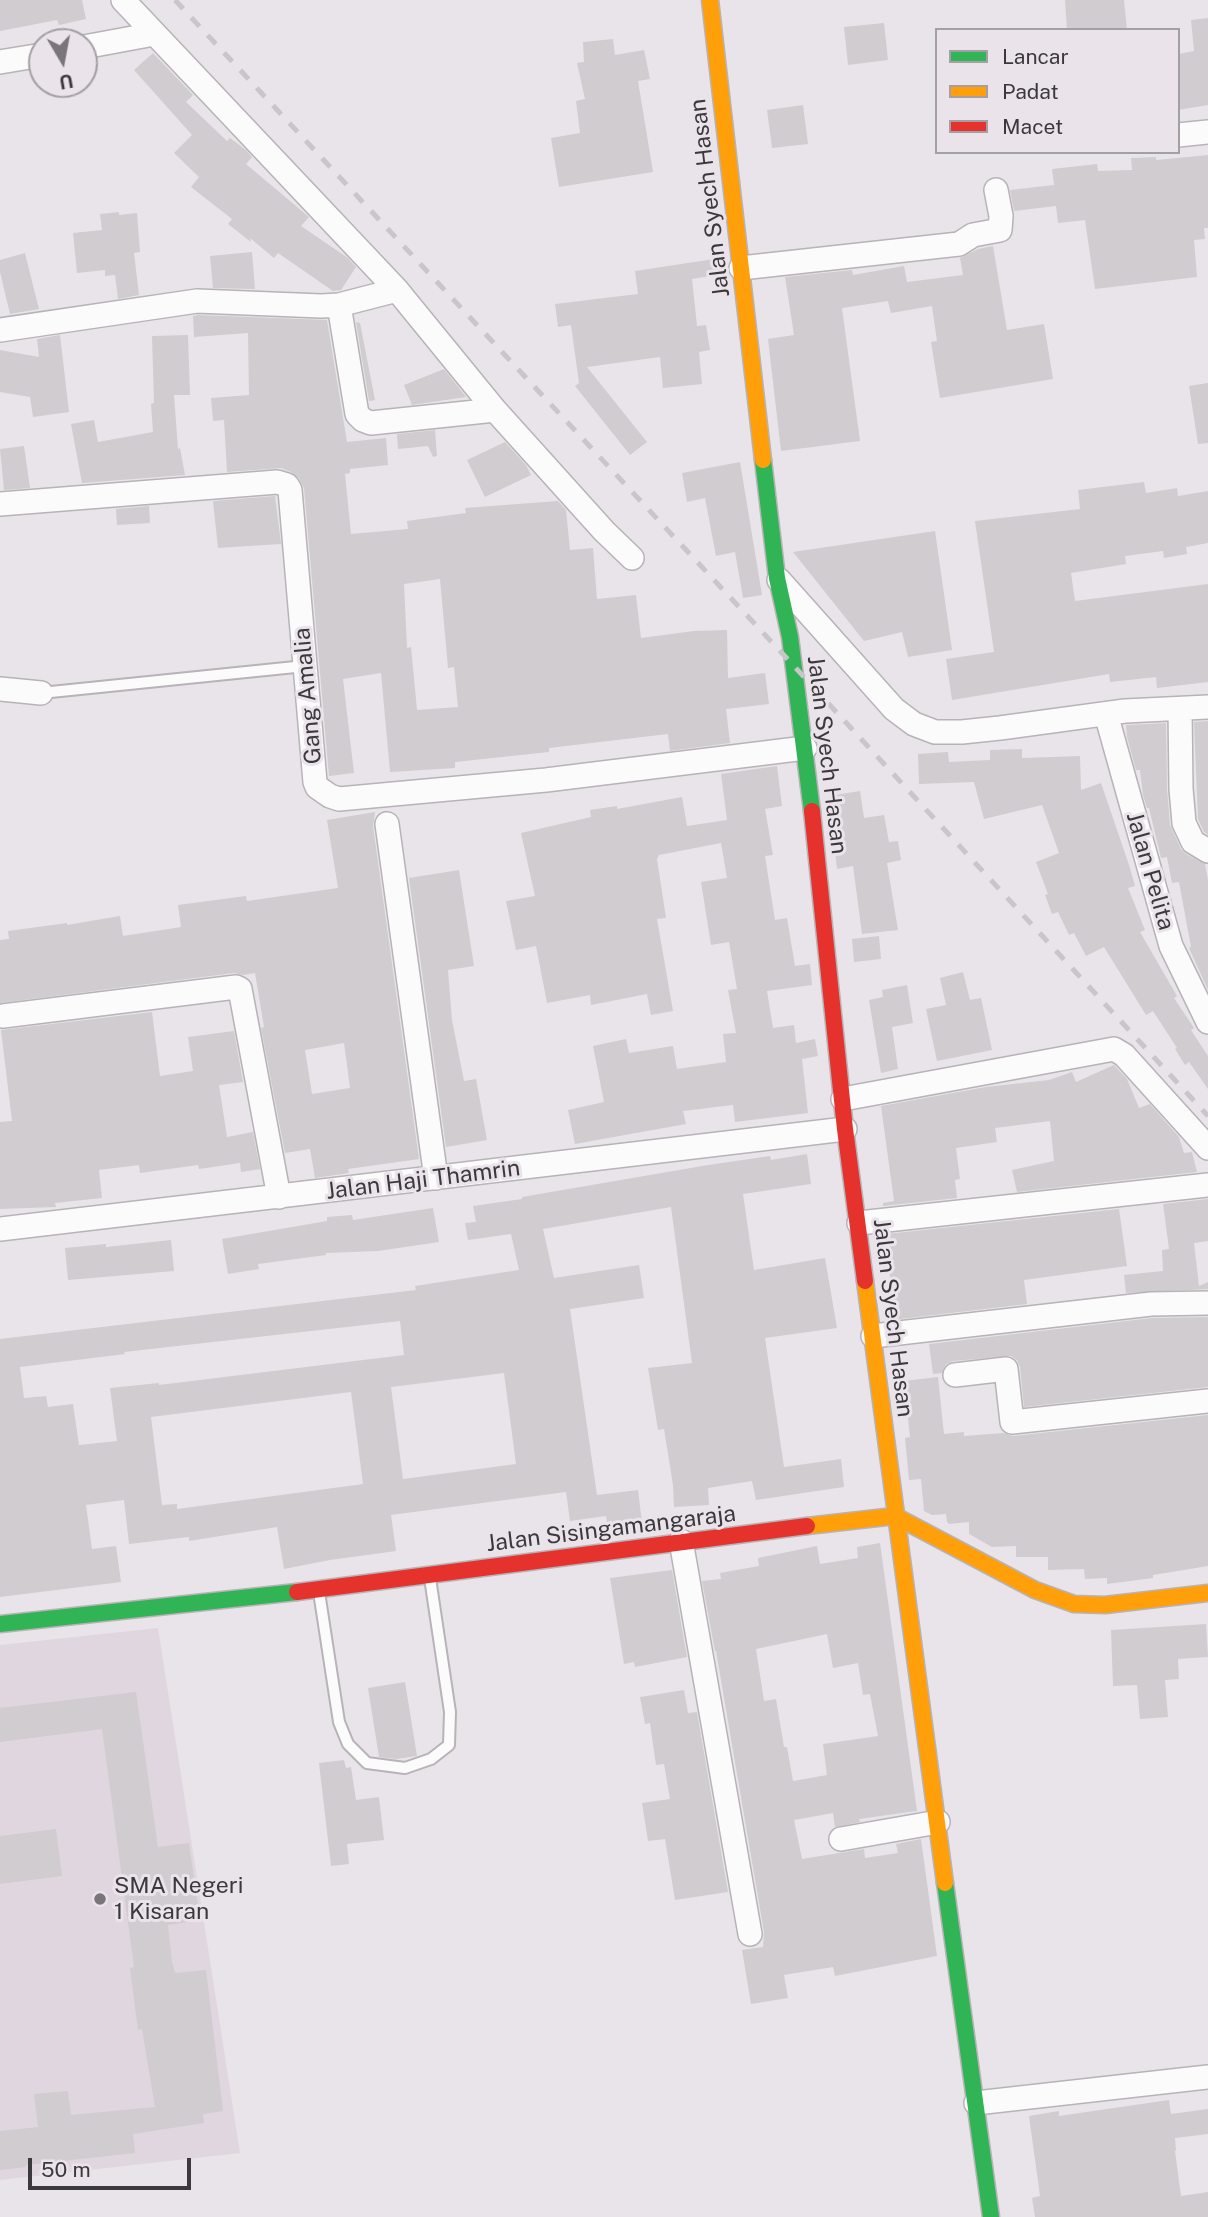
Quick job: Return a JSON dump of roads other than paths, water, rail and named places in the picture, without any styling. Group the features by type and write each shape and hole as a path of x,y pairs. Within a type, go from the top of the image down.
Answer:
{"street":[{"path":"123,0 397,290 495,410 604,531 632,558"},
{"name":"Jalan Syech Hasan","path":"710,0 777,578 790,636 805,748 844,1099 845,1129 991,2217"},
{"path":"98,44 154,34"},
{"path":"0,62 28,57"},
{"path":"1180,135 1208,132"},
{"path":"741,268 959,244 973,235 1000,230 1001,216 996,190"},
{"path":"0,330 197,301 339,305 397,290"},
{"path":"339,305 357,414 363,420 371,422 495,410"},
{"name":"Gang Amalia","path":"0,504 283,482 290,490 315,782 324,792 339,799 546,780 805,748"},
{"path":"777,578 894,709 914,724 935,732 962,732 1106,714 1208,707"},
{"path":"0,689 41,693"},
{"path":"1180,709 1184,824 1193,842 1208,851"},
{"name":"Jalan Pelita","path":"1106,714 1171,946 1208,1022"},
{"path":"387,824 436,1178"},
{"path":"3,1016 236,987 240,989 279,1197"},
{"path":"844,1099 1114,1049 1124,1055 1208,1148"},
{"name":"Jalan Haji Thamrin","path":"0,1229 845,1129"},
{"path":"859,1223 1208,1185"},
{"path":"873,1336 1151,1304 1208,1303"},
{"path":"955,1376 1006,1369 1013,1422 1208,1401"},
{"path":"895,1516 1035,1590 1074,1604 1105,1605 1208,1593"},
{"name":"Jalan Sisingamangaraja","path":"0,1624 319,1590 681,1541 895,1516"},
{"path":"681,1541 750,1934"},
{"path":"841,1839 938,1822"},
{"path":"976,2103 1208,2077"}],"lane":[{"path":"41,693 305,666"},
{"path":"319,1590 339,1722 348,1744 367,1763 405,1768 431,1759 449,1745 450,1712 430,1576"}],"railway":[{"path":"175,0 1208,1116"}],"place":[{"name":"SMA Negeri 1 Kisaran","path":"100,1899"}]}
